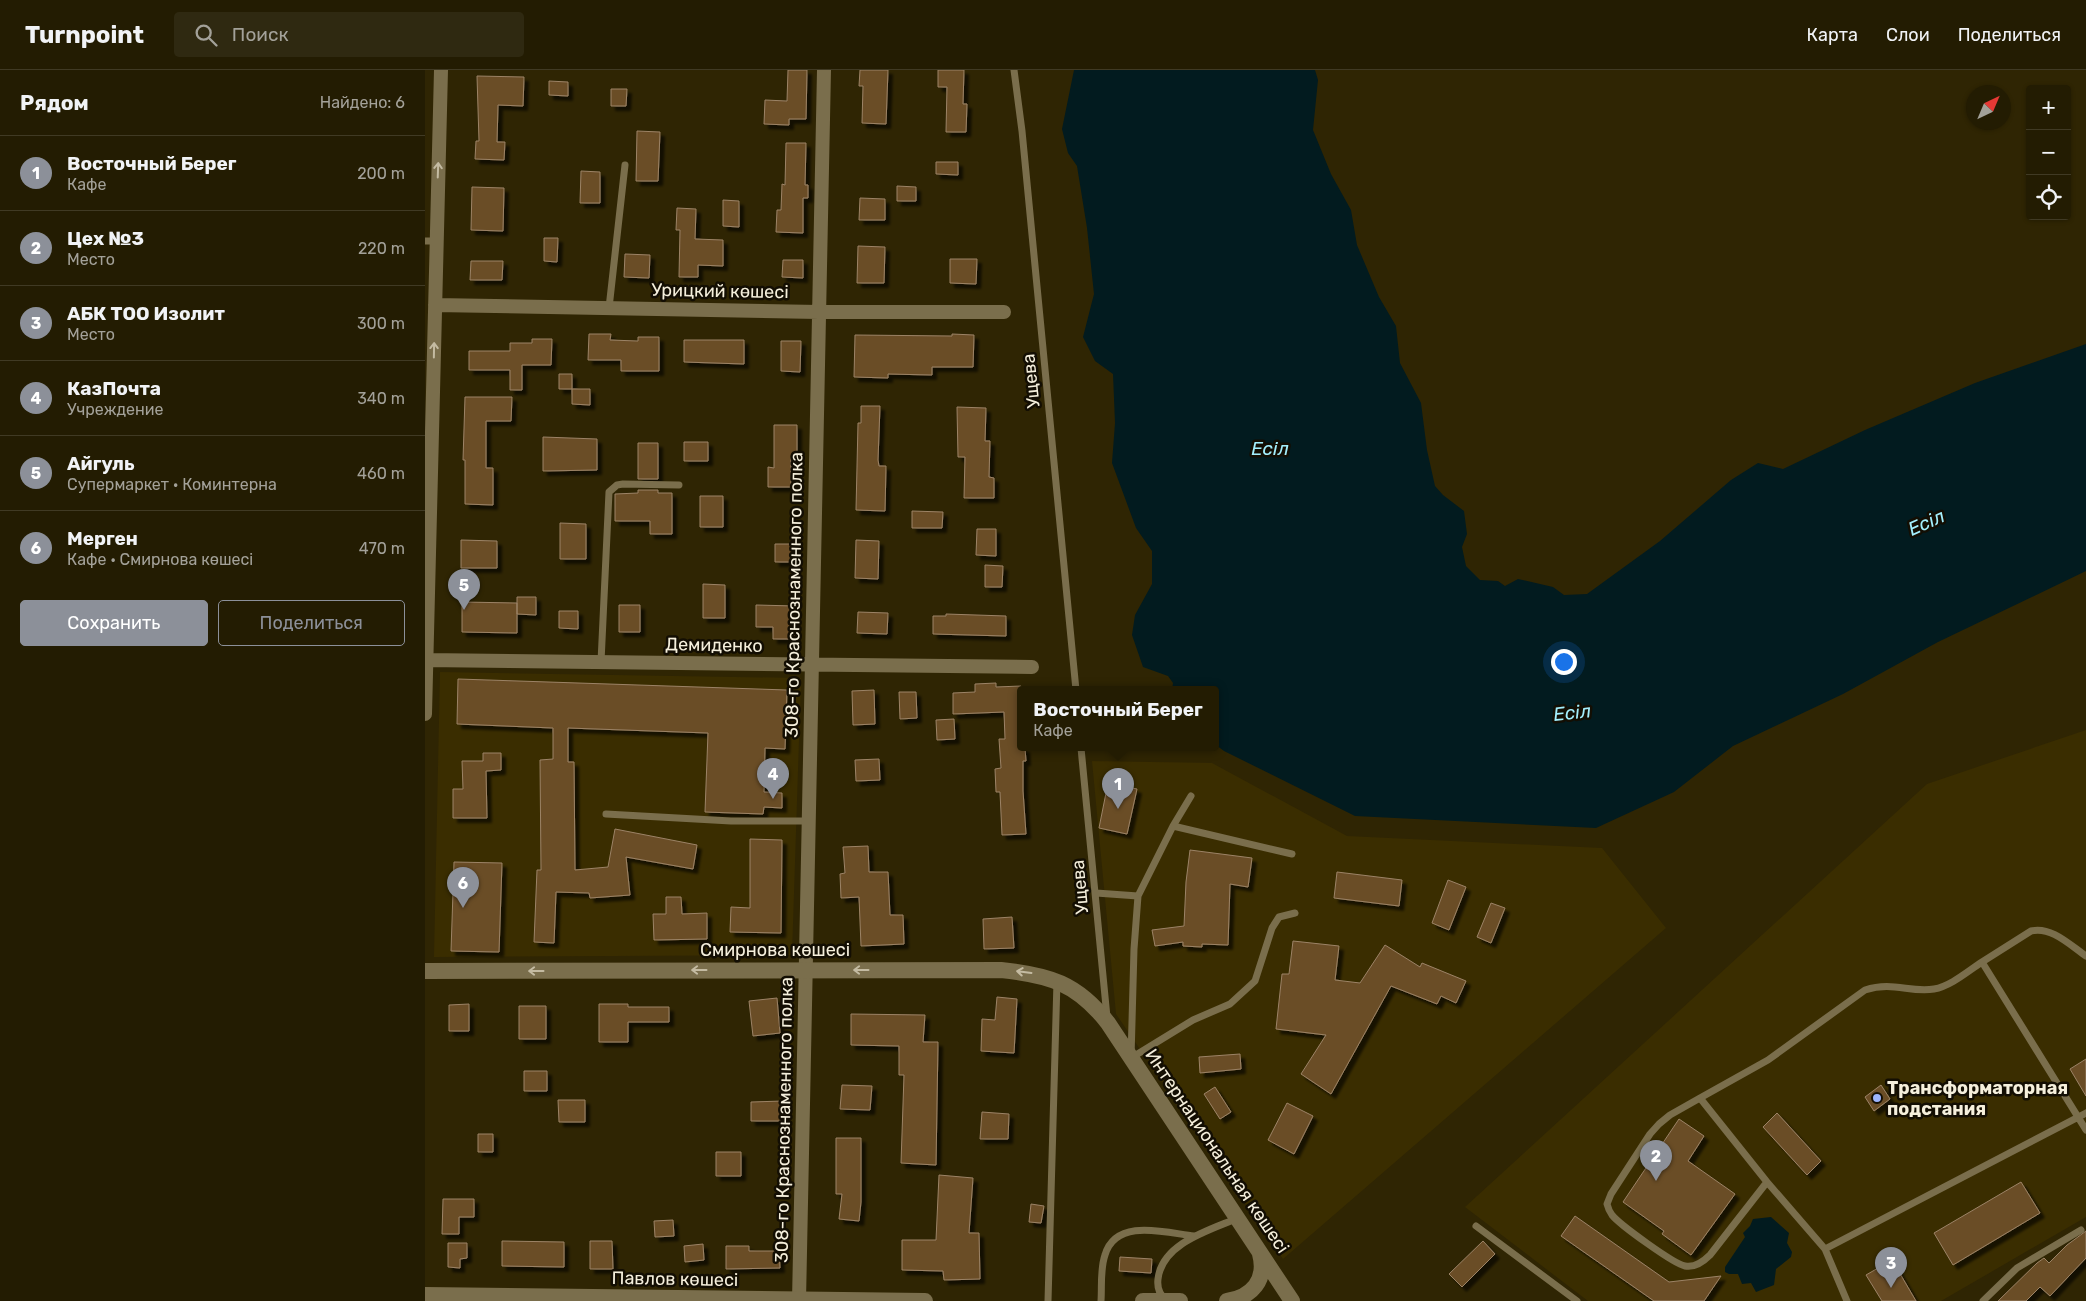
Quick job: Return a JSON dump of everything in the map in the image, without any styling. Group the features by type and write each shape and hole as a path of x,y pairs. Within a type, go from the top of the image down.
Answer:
{"street":[{"path":"425,714 428,485 435,305 431,241 431,191 441,70"},
{"name":"308-го Краснознаменного полка","path":"799,1301 824,70"},
{"name":"Урицкий көшесі","path":"435,305 819,312 1004,312"},
{"name":"Демиденко","path":"426,660 1032,667"},
{"name":"Смирнова көшесі","path":"425,971 1001,970 1036,974 1057,981 1083,996 1108,1023"},
{"name":"Интернациональная көшесі","path":"1108,1023 1292,1301"},
{"path":"1227,1301 1244,1297 1258,1284 1262,1269 1260,1251"},
{"name":"Павлов көшесі","path":"425,1295 799,1301 925,1301"},
{"path":"1143,1301 1180,1301"}],"lane":[{"name":"Ущева","path":"1014,70 1022,131 1076,686"},
{"path":"609,308 625,165"},
{"path":"601,662 609,492 617,485 623,484 679,485"},
{"name":"Ущева","path":"1081,751 1108,1023"},
{"path":"1131,1058 1134,949 1138,896 1173,826 1191,796"},
{"path":"606,814 731,821 808,821"},
{"path":"1173,826 1292,854"},
{"path":"1095,893 1138,896"},
{"path":"1131,1058 1193,1020 1230,1004 1255,981 1272,928 1279,917 1295,913"},
{"path":"1767,1182 1710,1255 1702,1262 1692,1266 1672,1261 1611,1213 1607,1204 1608,1199 1650,1134 1670,1115 1768,1060 1865,990 1879,986 1935,989 1948,984 2031,931 2039,929 2050,932 2086,956"},
{"path":"1982,962 2086,1130"},
{"path":"1048,1301 1057,981"},
{"path":"1700,1098 1767,1182 1825,1249 1847,1301"},
{"path":"1825,1249 2086,1113"},
{"path":"1167,1301 1161,1296 1158,1287 1161,1269 1168,1257 1179,1246 1194,1236 1238,1218"},
{"path":"1476,1226 1577,1301"},
{"path":"1101,1301 1103,1261 1107,1247 1115,1239 1127,1233 1143,1229 1194,1236"},
{"path":"1983,1301 2017,1268 2081,1230"}],"shaded area":[{"path":"440,672 801,678 792,955 434,957"},
{"path":"2086,730 2086,1217 1941,1301 1588,1301 1465,1207 1927,784"},
{"path":"1092,761 1212,763 1347,836 1602,848 1666,928 1283,1259 1116,1014"}],"water":[{"name":"Есіл","path":"1074,70 1315,70 1318,80 1313,130 1331,174 1351,210 1357,245 1379,297 1396,326 1400,363 1421,403 1427,450 1435,486 1443,495 1464,511 1467,534 1462,547 1466,566 1480,580 1498,581 1505,586 1518,579 1553,587 1564,595 1587,594 1660,541 1731,480 1758,463 1783,469 1865,430 1975,383 2086,344 2086,571 1938,642 1843,694 1733,746 1674,792 1596,828 1355,816 1219,747 1219,686 1173,686 1173,683 1168,676 1143,667 1132,635 1135,615 1152,584 1152,551 1136,528 1112,463 1115,423 1113,374 1095,361 1083,337 1094,294 1087,228 1077,166 1068,153 1062,129"},
{"path":"1771,1217 1789,1233 1787,1243 1792,1252 1791,1257 1776,1269 1774,1285 1756,1292 1751,1283 1742,1284 1738,1274 1725,1272 1725,1267 1745,1237 1743,1233 1750,1226 1753,1219"}],"building":[{"path":"788,70 807,70 806,119 789,119 789,125 764,124 765,100 787,101"},
{"path":"860,70 888,70 886,124 862,123 863,86 859,86"},
{"path":"938,70 964,70 963,104 967,104 966,132 946,132 947,87 938,87"},
{"path":"477,76 524,77 523,106 498,105 497,142 505,142 504,160 475,159 476,141 479,141"},
{"path":"549,81 568,82 568,96 549,95"},
{"path":"611,89 627,89 626,106 611,106"},
{"path":"637,131 660,132 658,181 636,181"},
{"path":"786,143 806,143 805,185 808,185 808,198 803,198 803,233 776,232 777,210 781,210 782,184 785,185"},
{"path":"936,162 958,162 958,175 936,174"},
{"path":"581,171 600,172 600,203 580,203"},
{"path":"897,186 916,187 916,201 897,201"},
{"path":"472,187 504,188 503,231 471,230"},
{"path":"860,198 885,199 885,220 859,220"},
{"path":"723,200 739,201 739,227 723,226"},
{"path":"677,208 696,209 695,239 723,240 723,266 698,265 698,277 679,277 680,230 676,230"},
{"path":"544,238 558,238 557,262 544,261"},
{"path":"858,246 885,247 884,283 857,283"},
{"path":"625,254 650,255 649,278 624,277"},
{"path":"950,259 977,259 976,284 950,283"},
{"path":"783,260 803,260 803,278 782,277"},
{"path":"471,261 503,261 502,280 470,280"},
{"path":"589,334 611,334 610,340 638,341 638,337 659,337 659,371 621,371 621,360 588,360"},
{"path":"952,334 974,335 973,367 932,367 932,375 888,374 888,378 854,377 855,335 952,336"},
{"path":"532,339 552,339 551,365 522,365 522,390 510,390 510,370 469,370 469,351 510,351 510,343 532,343"},
{"path":"684,340 744,340 744,364 684,362"},
{"path":"781,341 801,341 800,372 781,371"},
{"path":"559,374 572,374 572,389 559,389"},
{"path":"572,389 590,389 590,405 572,404"},
{"path":"465,397 512,397 511,421 486,421 486,468 493,468 493,505 465,504 465,460 463,460"},
{"path":"861,406 880,406 878,460 879,466 886,466 885,511 856,510 858,423 861,423"},
{"path":"957,407 986,408 985,441 990,441 989,477 994,478 994,498 964,498 965,457 958,457"},
{"path":"774,425 797,425 797,457 791,457 791,487 768,487 768,467 774,468"},
{"path":"543,437 597,439 597,470 543,471"},
{"path":"684,442 708,442 708,461 684,461"},
{"path":"638,443 658,443 658,479 638,479"},
{"path":"638,490 658,490 658,493 672,493 672,534 650,534 650,521 615,521 615,494 638,493"},
{"path":"700,496 723,496 723,527 700,527"},
{"path":"912,511 943,512 942,528 912,528"},
{"path":"560,523 586,524 586,559 560,559"},
{"path":"977,529 996,529 996,556 976,555"},
{"path":"461,540 497,541 497,568 461,568"},
{"path":"856,540 879,541 878,579 855,578"},
{"path":"775,544 794,544 794,562 775,562"},
{"path":"985,565 1003,566 1002,587 985,587"},
{"path":"703,584 725,585 725,618 703,618"},
{"path":"517,597 536,597 536,615 517,614"},
{"path":"462,602 517,603 517,633 462,632"},
{"path":"619,605 640,605 640,632 619,632"},
{"path":"756,605 795,606 795,639 773,639 773,627 756,627"},
{"path":"559,611 578,611 578,629 559,628"},
{"path":"858,612 888,613 887,634 857,633"},
{"path":"946,614 1006,616 1006,636 933,634 933,616 946,616"},
{"path":"458,679 787,690 785,749 765,748 764,792 782,793 782,808 764,807 763,814 705,812 708,733 568,728 568,762 574,762 575,870 608,867 615,829 697,845 693,869 626,857 630,895 590,898 589,893 556,892 554,943 534,942 537,870 541,870 540,760 553,759 553,728 457,724"},
{"path":"996,683 996,687 1017,686 1017,751 1025,751 1026,761 1023,761 1023,791 1026,834 1002,835 1000,792 996,792 995,769 1001,768 999,739 1005,739 1004,712 953,714 953,693 975,692 975,684"},
{"path":"874,690 875,724 853,725 852,691"},
{"path":"899,692 916,692 917,718 900,719"},
{"path":"954,719 955,739 937,740 936,720"},
{"path":"483,753 501,753 501,770 486,771 487,818 453,818 453,789 463,789 462,761 483,761"},
{"path":"879,759 880,780 856,781 855,760"},
{"path":"1108,783 1137,789 1127,834 1099,828"},
{"path":"750,839 782,840 781,933 730,932 731,907 750,908"},
{"path":"868,846 869,872 888,872 890,915 903,915 904,944 861,946 859,897 841,898 840,874 845,873 843,847"},
{"path":"1190,850 1252,858 1248,887 1230,884 1228,945 1202,944 1202,947 1183,946 1183,942 1155,946 1152,930 1184,926"},
{"path":"454,862 502,863 499,952 451,951"},
{"path":"1337,872 1402,880 1399,906 1334,898"},
{"path":"1448,880 1466,887 1449,930 1432,923"},
{"path":"666,897 681,897 682,914 707,913 707,939 654,940 653,914 666,914"},
{"path":"1491,903 1505,908 1491,943 1477,937"},
{"path":"1012,917 1014,948 984,949 983,919"},
{"path":"1293,941 1339,946 1335,980 1360,983 1385,945 1420,967 1422,963 1466,981 1456,1003 1441,996 1437,1004 1391,986 1331,1094 1301,1074 1326,1035 1276,1029 1282,974 1289,974"},
{"path":"997,997 1017,999 1014,1053 981,1051 982,1019 995,1020"},
{"path":"777,998 780,1033 753,1036 749,1001"},
{"path":"469,1004 469,1031 449,1031 449,1005"},
{"path":"599,1004 628,1004 628,1007 669,1007 669,1022 628,1022 628,1042 599,1042"},
{"path":"519,1006 546,1006 546,1039 519,1039"},
{"path":"851,1014 925,1015 923,1042 938,1042 936,1165 901,1163 904,1075 899,1075 899,1046 851,1045"},
{"path":"1240,1054 1241,1069 1200,1073 1199,1057"},
{"path":"2086,1059 2086,1096 2070,1069"},
{"path":"524,1071 547,1071 547,1091 524,1091"},
{"path":"842,1085 872,1086 870,1110 840,1109"},
{"name":"Трансформаторная подстания","path":"1881,1085 1890,1099 1874,1111 1865,1097"},
{"path":"1215,1087 1231,1112 1220,1119 1204,1094"},
{"path":"558,1100 585,1100 585,1122 559,1122"},
{"path":"783,1101 783,1121 751,1121 751,1102"},
{"path":"1287,1103 1313,1116 1294,1154 1268,1140"},
{"path":"982,1112 1009,1114 1008,1139 980,1139"},
{"path":"1777,1113 1821,1161 1807,1175 1763,1127"},
{"path":"1679,1119 1704,1136 1688,1161 1735,1194 1691,1255 1662,1234 1664,1231 1623,1202"},
{"path":"478,1134 493,1134 493,1152 478,1152"},
{"path":"836,1138 861,1138 861,1202 859,1221 839,1219 842,1194 836,1194"},
{"path":"716,1152 741,1152 741,1176 716,1176"},
{"path":"939,1175 973,1178 969,1233 979,1233 980,1279 944,1280 943,1271 902,1270 902,1240 936,1240"},
{"path":"2021,1182 2040,1213 1953,1265 1934,1233"},
{"path":"443,1199 474,1199 474,1217 459,1217 459,1234 442,1234"},
{"path":"1031,1204 1044,1206 1041,1223 1029,1222"},
{"path":"1575,1216 1669,1282 1721,1276 1704,1301 1654,1301 1561,1236"},
{"path":"673,1220 674,1236 655,1237 654,1221"},
{"path":"2086,1231 2086,1258 2050,1296 2040,1287 2026,1301 1998,1301 2037,1263 2044,1258 2049,1263 2067,1245"},
{"path":"502,1241 564,1242 564,1267 502,1266"},
{"path":"590,1241 612,1241 613,1269 590,1269"},
{"path":"1483,1241 1495,1254 1462,1287 1449,1274"},
{"path":"448,1243 467,1243 467,1258 460,1259 460,1268 448,1267"},
{"path":"703,1244 704,1260 685,1262 684,1246"},
{"path":"726,1246 749,1246 749,1251 779,1251 780,1268 726,1269"},
{"path":"1120,1257 1152,1259 1151,1273 1119,1271"},
{"path":"1892,1260 1916,1301 1882,1301 1866,1275"}],"place":[{"name":"Айгуль","path":"464,610"},
{"name":"КазПочта","path":"773,799"},
{"name":"Восточный Берег","path":"1118,809"},
{"name":"Мерген","path":"463,908"},
{"name":"Трансформаторная подстания","path":"1877,1098"},
{"name":"Цех №3","path":"1656,1181"},
{"name":"АБК ТОО Изолит","path":"1891,1288"}]}
